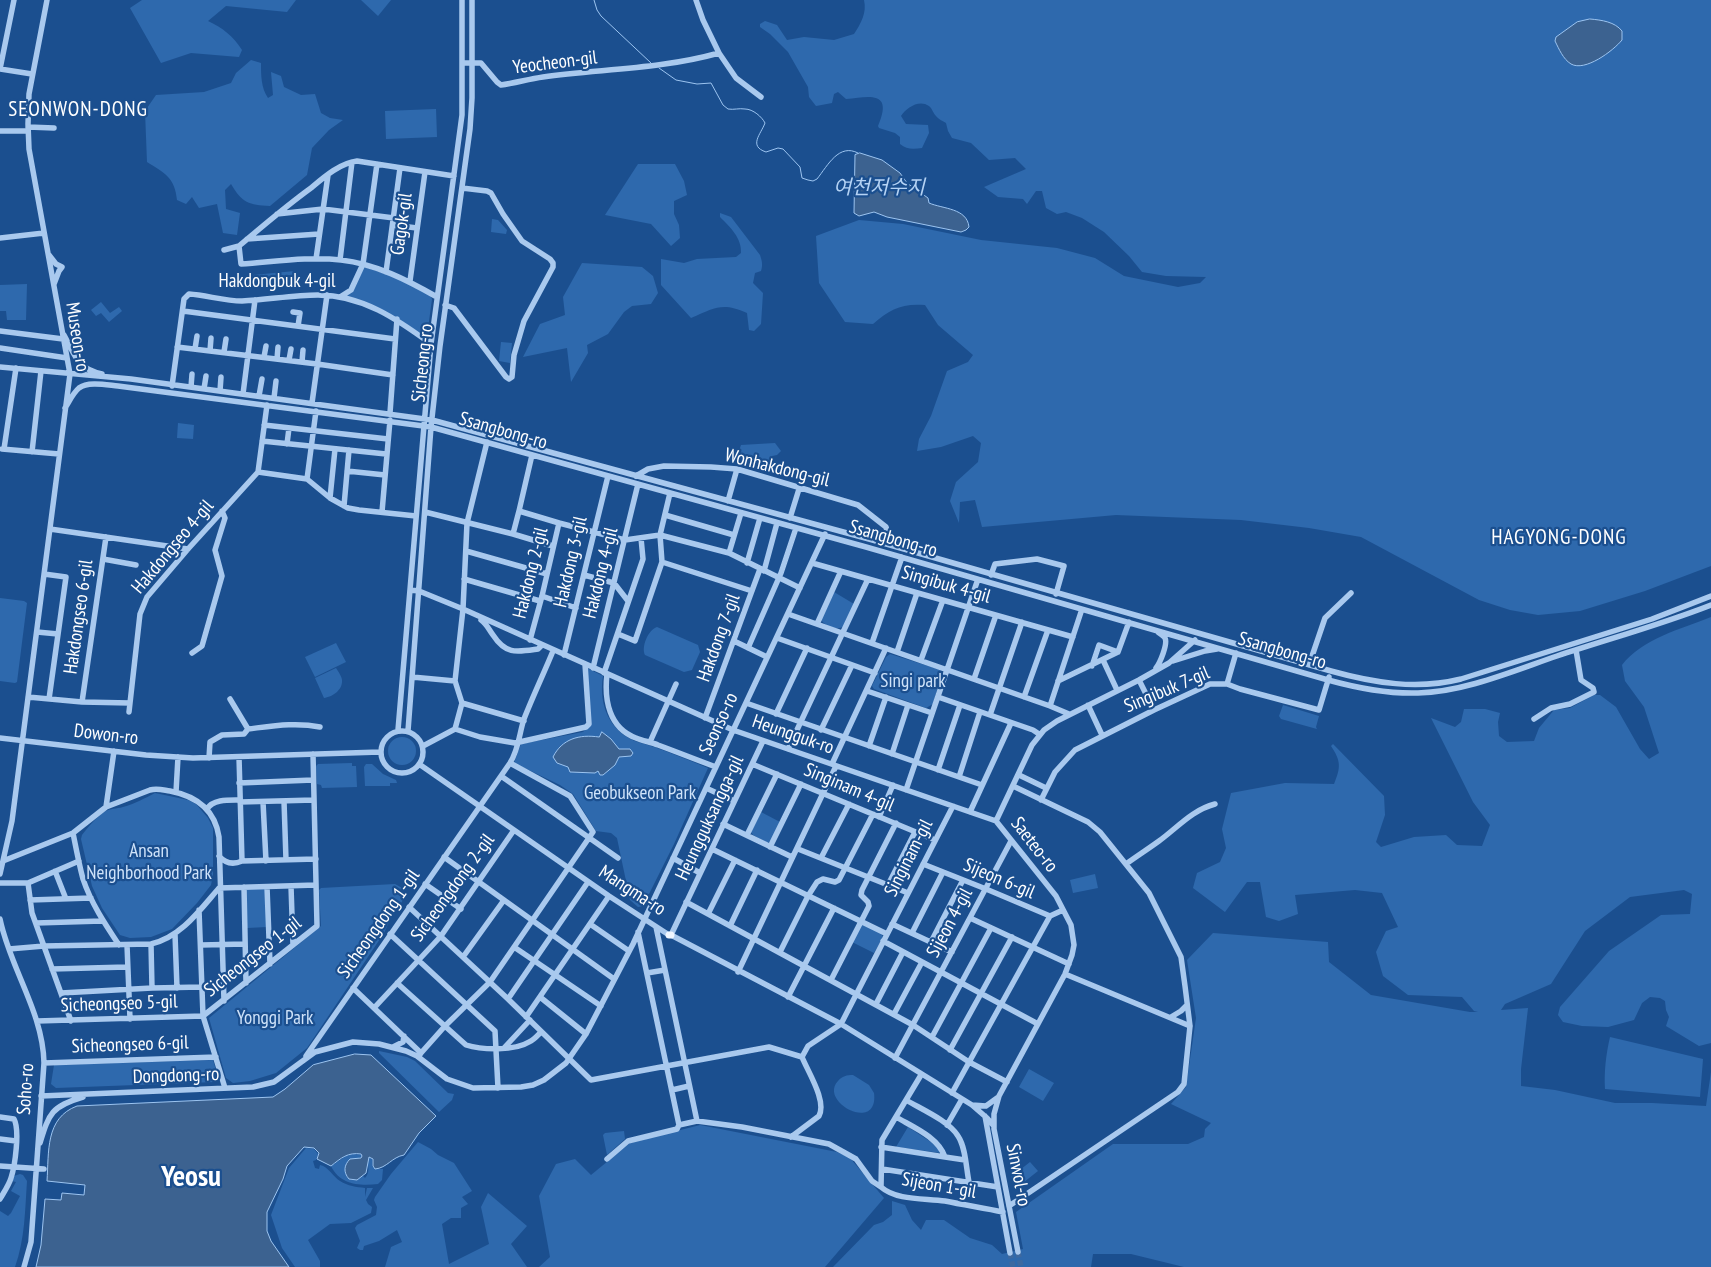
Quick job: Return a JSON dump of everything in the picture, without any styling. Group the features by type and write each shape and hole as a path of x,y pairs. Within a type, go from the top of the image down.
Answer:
{"street":[{"path":"14,0 0,69 32,74"},
{"name":"Museon-ro","path":"23,740 70,374 31,168 28,129 28,102 32,74 47,0"},
{"name":"Sicheong-ro","path":"398,730 431,344 462,115 462,0"},
{"name":"Sicheong-ro","path":"408,731 432,423 445,305 472,108 472,0"},
{"path":"696,0 703,20 719,53 736,78 760,97"},
{"name":"Yeocheon-gil","path":"472,62 481,63 501,85 543,77 659,65 719,53"},
{"path":"463,62 472,62"},
{"path":"0,131 54,128"},
{"path":"224,250 239,246 276,214 328,175 352,162"},
{"path":"340,260 352,162"},
{"name":"Gagok-gil","path":"352,162 454,176"},
{"name":"Gagok-gil","path":"363,264 377,164"},
{"name":"Gagok-gil","path":"386,272 400,168"},
{"name":"Gagok-gil","path":"410,281 424,172"},
{"path":"316,259 328,175"},
{"path":"445,305 454,308 509,379 512,376 514,355 524,321 554,266 550,259 522,241 502,214 491,193 462,188"},
{"path":"276,214 323,209 370,215 417,228"},
{"path":"0,238 44,233"},
{"path":"247,239 319,234"},
{"name":"Gagok-gil","path":"239,246 241,264 316,259 340,260 363,264 386,272 410,281 437,296"},
{"path":"443,251 452,252"},
{"path":"47,252 56,264 62,267 53,286"},
{"path":"339,297 351,290 363,264"},
{"name":"Hakdongbuk 4-gil","path":"171,394 185,298 190,294 239,301 327,295 339,297 366,304 397,319 431,344"},
{"path":"312,403 327,295"},
{"path":"243,394 255,300"},
{"name":"Hakdongbuk 4-gil","path":"183,311 395,339"},
{"path":"293,312 300,313 298,326"},
{"path":"390,413 397,319"},
{"path":"61,330 77,360 84,368 96,373 132,379"},
{"path":"0,331 63,339"},
{"path":"196,349 197,336"},
{"path":"210,351 211,338"},
{"path":"224,352 226,339"},
{"path":"264,357 266,346"},
{"path":"177,347 289,360 393,375"},
{"path":"276,359 278,347"},
{"path":"0,348 67,358"},
{"path":"289,360 291,349"},
{"path":"302,362 303,350"},
{"name":"Ssangbong-ro","path":"0,367 172,384 390,413 424,422"},
{"path":"16,368 2,449 59,454"},
{"path":"32,452 41,371"},
{"path":"191,387 192,374"},
{"path":"204,389 206,376"},
{"path":"220,391 221,377"},
{"path":"259,396 262,379"},
{"path":"274,398 276,381"},
{"name":"Ssangbong-ro","path":"65,408 76,390 88,385 118,386 390,420 432,423 887,544 1056,594 1376,682 1429,684 1451,681 1642,622 1711,596"},
{"path":"267,405 258,472 308,478 330,498 344,506 359,510 416,516"},
{"path":"308,478 316,411"},
{"path":"382,512 390,420"},
{"name":"Ssangbong-ro","path":"432,423 532,455 902,557 1328,680 1385,692 1418,693 1463,686 1654,626 1711,605"},
{"path":"264,425 388,439"},
{"path":"287,444 289,428"},
{"path":"262,441 386,454"},
{"path":"423,746 455,728 462,703 455,681 463,609 467,523 487,442"},
{"path":"330,498 335,449"},
{"path":"344,506 349,450"},
{"name":"Hakdong 2-gil","path":"530,640 559,523 519,511 532,455"},
{"name":"Wonhakdong-gil","path":"636,476 651,469 664,466 737,469 858,505 886,527 888,535 887,544"},
{"path":"728,501 737,469"},
{"path":"347,471 384,475"},
{"name":"Hakdongseo 4-gil","path":"129,712 140,614 144,605 152,591 188,549 258,472"},
{"name":"Hakdong 3-gil","path":"564,655 608,476"},
{"name":"Hakdong 4-gil","path":"593,668 638,484"},
{"path":"790,518 799,489"},
{"path":"618,634 635,640 662,562 660,535 670,493"},
{"path":"192,653 202,646 222,576 216,550 225,518 225,514 222,511"},
{"path":"513,534 519,511"},
{"path":"425,512 553,546"},
{"path":"729,554 741,513"},
{"path":"665,515 734,535"},
{"path":"747,563 760,518"},
{"path":"559,523 624,540 660,535 729,554 800,588"},
{"name":"Hakdong 7-gil","path":"705,718 752,591 762,570 777,523"},
{"path":"748,648 778,578 796,528"},
{"path":"50,529 188,549"},
{"name":"Seonso-ro","path":"304,1059 315,1052 327,1048 359,1042 393,1047 419,1055 437,1073 456,1084 473,1088 532,1085 544,1080 561,1068 586,1034 629,951 828,529"},
{"name":"Hakdongseo 6-gil","path":"82,702 106,537"},
{"path":"642,538 643,559 605,674 607,704 610,714 622,729 635,738 716,767"},
{"path":"466,551 547,574"},
{"path":"872,643 902,557"},
{"path":"103,559 136,565"},
{"path":"992,575 995,564 1038,559 1064,566 1056,594"},
{"path":"662,562 752,591"},
{"name":"Singibuk 4-gil","path":"812,563 1073,637"},
{"path":"817,624 841,571"},
{"path":"44,574 66,577 49,699"},
{"path":"584,575 614,583 628,601"},
{"path":"464,579 576,608"},
{"path":"788,749 868,579"},
{"path":"906,790 978,579"},
{"name":"Heungguk-ro","path":"410,590 419,591 463,609 541,646 733,730 996,821"},
{"path":"897,652 917,593"},
{"path":"1309,665 1325,618 1351,593"},
{"path":"921,660 943,600"},
{"path":"1050,706 1082,609"},
{"path":"788,614 1069,714"},
{"path":"974,679 996,615"},
{"path":"478,617 486,624 497,641 508,650 517,652 538,649 541,646"},
{"path":"990,715 1022,622"},
{"path":"1058,681 1118,652 1129,622"},
{"path":"1024,697 1048,630"},
{"path":"1153,671 1161,661 1165,641 1163,636 1154,630"},
{"path":"37,632 58,634"},
{"path":"1194,641 1196,633"},
{"path":"776,638 875,673"},
{"path":"734,641 767,657"},
{"name":"Saeteo-ro","path":"998,1099 1065,974 1074,950 1074,937 1072,928 1056,896 996,821 1032,745 1040,734 1069,714 1139,680 1169,662 1194,641"},
{"path":"1092,666 1099,646 1118,652"},
{"path":"776,714 807,648"},
{"path":"738,972 780,882 798,849 886,648"},
{"path":"1169,662 1211,649 1218,648 1233,652 1227,684"},
{"path":"1534,719 1551,708 1570,704 1594,692 1593,688 1581,680 1578,672 1576,650"},
{"name":"Sicheongdong 1-gil","path":"304,1059 515,755 524,721 553,651"},
{"path":"1103,660 1117,690"},
{"path":"455,728 480,737 515,743 586,727 589,724 584,664"},
{"path":"821,730 852,665"},
{"path":"1328,680 1331,671"},
{"path":"412,677 455,681"},
{"path":"1139,680 1154,710"},
{"name":"Singibuk 7-gil","path":"1041,800 1046,788 1064,760 1075,750 1102,735 1210,684 1227,684 1319,710 1328,680"},
{"path":"650,742 676,684"},
{"path":"867,691 932,713"},
{"path":"28,697 82,702 130,703"},
{"path":"869,746 886,697"},
{"path":"938,697 1040,734"},
{"path":"230,699 248,729"},
{"path":"462,703 524,721"},
{"path":"746,704 982,785"},
{"path":"938,770 960,704"},
{"path":"1088,704 1102,735"},
{"path":"892,754 908,705"},
{"path":"959,777 980,712"},
{"path":"970,812 1011,722"},
{"path":"209,758 211,741 222,735 244,734 248,729 295,724 320,728"},
{"path":"398,730 408,731 418,737 423,746 423,756 419,764 408,772 395,772 386,766 381,757 381,747 385,738 393,732 398,730"},
{"name":"Dowon-ro","path":"0,738 178,757 209,758 380,752"},
{"path":"0,872 12,821 23,740"},
{"name":"Heungguksangga-gil","path":"670,935 763,741"},
{"path":"106,807 114,751"},
{"name":"Sicheongseo 1-gil","path":"203,1016 317,926 313,754"},
{"path":"176,792 178,757"},
{"path":"238,757 242,861"},
{"path":"353,988 404,1036 419,1055 445,1026 490,982 593,832 570,796 510,763"},
{"name":"Mangma-ro","path":"419,764 656,927 738,972 841,1024 962,1099 985,1116 994,1130"},
{"name":"Singinam 4-gil","path":"752,764 935,840"},
{"path":"747,835 777,774"},
{"path":"1019,775 1046,788"},
{"path":"501,776 618,858"},
{"path":"239,783 313,780"},
{"path":"770,847 802,784"},
{"path":"879,817 893,785"},
{"path":"1009,1206 1178,1092 1184,1084 1190,1026 1178,950 1148,893 1110,843 1088,822 1013,786"},
{"path":"706,788 734,801"},
{"path":"3,861 73,833 106,807 154,789 176,792 194,799 207,810 218,830 224,1001"},
{"path":"207,810 209,806 215,803 228,800 263,802 314,800"},
{"path":"284,801 286,860"},
{"path":"263,802 266,861"},
{"path":"821,858 849,804"},
{"path":"1126,864 1158,842 1182,821 1205,807 1215,804"},
{"name":"Singinam-gil","path":"841,1024 953,806"},
{"path":"780,952 808,896 819,880 833,882 839,880 873,814"},
{"path":"831,980 869,904 861,892 896,823"},
{"path":"723,824 792,858"},
{"name":"Sicheongdong 2-gil","path":"374,1008 441,936 514,830"},
{"path":"888,885 915,832"},
{"path":"73,833 83,878 91,898 102,921 119,945"},
{"name":"Sijeon 4-gil","path":"941,972 1011,841"},
{"path":"712,848 887,934"},
{"path":"798,849 908,893"},
{"path":"219,856 227,862 237,863 242,861 316,859"},
{"path":"444,857 614,979"},
{"path":"673,858 700,873"},
{"path":"708,914 734,860"},
{"path":"0,883 28,883 79,861"},
{"name":"Sijeon 6-gil","path":"923,864 1050,916 1063,910"},
{"path":"730,926 757,870"},
{"path":"55,871 66,899"},
{"name":"Sijeon 4-gil","path":"912,933 944,872"},
{"name":"Sijeon 4-gil","path":"931,942 963,880"},
{"path":"508,999 588,882"},
{"path":"28,883 36,923 72,1020"},
{"path":"425,884 461,909"},
{"path":"9,949 44,946 151,944 175,934 219,888 316,885"},
{"path":"291,886 293,945"},
{"path":"244,887 246,983"},
{"path":"268,887 270,964"},
{"path":"504,1048 528,1018 540,997 609,896"},
{"path":"30,900 91,898"},
{"path":"463,957 504,900"},
{"path":"686,902 894,1014 969,1062 1007,1082"},
{"path":"410,907 591,1080 769,1047 802,1057 820,1098 821,1111 819,1116 791,1137"},
{"path":"788,997 834,908"},
{"path":"199,910 203,1016 225,1088"},
{"path":"952,1093 1050,916"},
{"path":"970,918 1069,964"},
{"name":"Soho-ro","path":"0,919 9,949 37,1022 44,1047 31,1242 24,1267"},
{"path":"36,923 102,921"},
{"path":"590,924 629,951"},
{"name":"Singinam-gil","path":"892,924 952,952"},
{"path":"656,927 696,1121"},
{"name":"Sijeon 4-gil","path":"961,983 991,928"},
{"path":"638,932 679,1125"},
{"path":"175,934 177,988"},
{"path":"390,934 495,1031 498,1088"},
{"path":"950,1050 1012,937"},
{"name":"Sijeon 4-gil","path":"883,941 1038,1024"},
{"path":"151,944 152,988"},
{"path":"201,945 245,944"},
{"path":"127,945 130,1019"},
{"path":"514,947 554,976 601,1006"},
{"path":"876,1004 904,952"},
{"path":"894,1014 922,962"},
{"path":"52,969 128,967"},
{"path":"647,973 665,970"},
{"path":"895,1058 941,972"},
{"path":"1065,974 1190,1026"},
{"path":"397,983 466,1045 479,1048 504,1048 523,1045 530,1042 541,1032"},
{"path":"932,1037 961,983"},
{"path":"62,993 152,988 202,988"},
{"path":"540,997 586,1034"},
{"path":"1171,1018 1187,1005"},
{"name":"Sicheongseo 5-gil","path":"37,1022 203,1016"},
{"path":"802,1057 808,1046 841,1024"},
{"path":"319,1036 321,1045 327,1048"},
{"path":"393,1047 403,1042 404,1036"},
{"name":"Sicheongseo 6-gil","path":"44,1063 216,1057"},
{"name":"Dongdong-ro","path":"41,1096 243,1088 268,1084 283,1076 304,1059"},
{"name":"Sijeon 1-gil","path":"921,1075 882,1140 881,1187 892,1194 1003,1212"},
{"path":"672,1090 689,1086"},
{"path":"37,1152 53,1111 63,1103 92,1094"},
{"path":"947,1125 962,1099"},
{"path":"972,1106 988,1105 998,1099"},
{"name":"Sinwol-ro","path":"998,1099 993,1117 994,1130 1018,1252"},
{"path":"906,1100 947,1125 959,1137 969,1182"},
{"name":"Sinwol-ro","path":"985,1116 1010,1253"},
{"path":"0,1117 15,1120 17,1128 11,1177 1,1195"},
{"path":"896,1117 937,1143 945,1157"},
{"path":"607,1159 628,1141 677,1129 679,1125 696,1121 742,1127 829,1144 856,1159 870,1178 881,1187"},
{"path":"0,1139 16,1141"},
{"name":"Sijeon 1-gil","path":"881,1147 965,1160"},
{"path":"0,1166 36,1170 44,1169"},
{"path":"882,1168 998,1187"}],"green space":[{"path":"142,0 296,0 287,12 226,6 208,21 223,30 235,41 242,50 239,57 191,53 161,63 130,8"},
{"path":"361,0 391,0 378,16"},
{"path":"864,0 1711,0 1711,566 1645,591 1580,611 1538,615 1510,610 1479,600 1361,537 1309,528 1241,520 1116,515 982,527 975,500 960,502 959,523 950,501 956,482 978,462 981,443 973,436 941,447 917,451 919,439 931,416 947,371 968,362 973,355 938,325 925,305 910,305 897,308 885,314 873,324 845,322 819,283 816,236 859,220 903,224 981,240 1057,248 1095,258 1124,276 1178,287 1200,283 1206,277 1166,276 1142,272 1129,256 1104,232 1082,218 1066,212 1057,214 1046,208 1042,191 1036,191 1027,204 1023,199 998,197 984,187 1026,169 1015,158 989,160 971,143 952,138 946,123 937,117 930,107 925,104 913,105 901,116 906,124 928,125 929,133 922,148 913,149 900,144 900,137 895,133 879,128 883,107 881,101 877,98 846,99 838,92 834,94 832,103 816,106 809,97 808,87 788,52 760,27 760,24 765,21 777,25 787,40 804,37 834,40 854,34 864,14"},
{"path":"251,60 261,63 261,77 268,98 273,95 271,72 281,76 284,87 301,95 315,94 321,113 330,118 343,120 329,130 312,148 307,175 270,206 247,202 231,184 225,190 226,209 240,213 237,235 223,233 217,204 199,208 192,197 186,204 177,200 174,186 168,176 147,162 145,111 156,95 204,92 231,83 236,73"},
{"path":"436,109 437,137 386,139 385,111"},
{"path":"638,164 675,164 684,181 687,195 674,201 674,214 679,225 680,238 671,246 651,224 605,215"},
{"path":"720,213 731,217 761,257 761,271 755,273 753,283 763,293 761,324 754,331 749,330 747,313 731,308 713,309 691,318 661,285 661,259 684,263 697,259 736,257 741,253 740,242 720,217"},
{"path":"492,219 498,220 507,230 506,234 491,232"},
{"path":"582,263 642,267 653,276 658,293 651,304 632,306 624,312 608,334 587,345 588,353 571,382 567,348 523,357 540,324 565,315 563,297"},
{"path":"364,267 392,276 430,295 432,299 427,336 366,303 344,296"},
{"path":"295,271 296,278 254,282 253,275"},
{"path":"27,284 26,320 7,320 6,311 0,311 0,285"},
{"path":"101,302 110,313 119,307 122,311 109,322 101,313 96,316 91,310"},
{"path":"501,342 512,343 510,363 499,361"},
{"path":"178,423 194,425 193,439 177,438"},
{"path":"775,443 781,451 777,455 772,456 771,466 742,462 739,451 741,445"},
{"path":"834,592 854,604 844,627 841,628 828,626 821,620"},
{"path":"0,598 27,603 17,682 15,683 0,681"},
{"path":"1711,617 1711,1043 1699,1046 1666,1026 1669,1017 1665,1001 1660,998 1650,997 1642,1003 1634,1020 1608,1027 1582,1026 1563,1022 1558,1015 1560,1007 1609,951 1661,915 1690,914 1692,894 1684,890 1630,897 1585,931 1551,984 1505,1004 1501,1010 1528,1008 1521,1069 1521,1086 1555,1090 1615,1103 1706,1106 1711,1072 1711,1267 1184,1267 1131,1254 1093,1254 1091,1267 833,1267 874,1225 883,1222 892,1215 892,1201 905,1205 912,1220 921,1230 926,1220 944,1220 970,1238 992,1245 1002,1254 1023,1249 1016,1212 1113,1144 1188,1144 1204,1137 1205,1129 1211,1123 1171,1104 1186,1087 1196,1018 1187,960 1213,933 1328,942 1329,962 1371,995 1478,1012 1474,1011 1462,997 1408,995 1383,976 1376,952 1386,931 1398,927 1382,893 1355,890 1295,895 1298,914 1279,921 1266,917 1260,882 1247,882 1225,912 1193,888 1197,873 1220,862 1226,848 1222,829 1231,793 1285,783 1334,784 1339,764 1331,746 1333,744 1384,796 1385,815 1376,842 1381,847 1414,837 1446,835 1457,845 1482,846 1490,825 1473,802 1431,718 1455,727 1461,722 1464,709 1485,709 1500,713 1498,722 1499,736 1507,742 1534,741 1539,728 1554,710 1570,708 1594,695 1600,695 1616,707 1640,749 1649,759 1659,753 1644,707 1625,681 1622,665 1640,648 1651,642"},
{"path":"657,627 698,645 700,652 692,670 684,672 645,655 646,639"},
{"path":"336,643 346,662 315,677 305,657"},
{"name":"Singi park","path":"890,654 941,670 942,673 933,704 926,708 874,689 872,686 886,657"},
{"path":"336,668 342,679 341,687 333,695 324,698 315,678"},
{"name":"Geobukseon Park","path":"587,668 603,676 603,702 609,718 620,732 634,741 708,768 674,844 643,906 638,907 630,900 617,838 611,833 596,831 573,794 560,785 514,763 521,744 583,732 591,724"},
{"path":"1283,705 1319,716 1317,729 1281,719 1279,716"},
{"path":"402,737 412,741 416,751 412,761 402,765 392,761 388,751 392,741"},
{"path":"352,763 352,766 356,766 357,787 322,788 321,785 317,784 316,766 318,764"},
{"path":"366,764 372,764 383,774 396,780 397,783 390,783 390,786 365,786 364,767"},
{"name":"Ansan Neighborhood Park","path":"155,793 188,800 196,804 208,818 213,828 213,875 211,885 172,929 151,937 130,938 120,935 102,908 92,886 81,839 87,829 104,812 132,804"},
{"path":"761,812 780,822 771,841 767,843 751,832"},
{"path":"1095,874 1098,888 1073,893 1070,880"},
{"name":"Yonggi Park","path":"395,884 404,889 405,897 384,933 307,1048 276,1073 250,1081 233,1083 226,1078 209,1018 321,926 319,890 321,888"},
{"path":"264,888 266,890 267,927 247,928 246,891 247,889"},
{"path":"861,925 881,933 883,937 874,953 852,942"},
{"path":"1610,1037 1703,1059 1700,1097 1605,1089 1607,1050"},
{"path":"379,1051 407,1057 415,1061 448,1093 454,1094 452,1100 439,1112"},
{"name":"Yonggi Park","path":"213,1060 218,1077 215,1082 56,1088 51,1084 54,1065"},
{"path":"1029,1069 1054,1083 1043,1101 1019,1087"},
{"path":"853,1075 869,1085 874,1093 873,1105 868,1111 860,1113 850,1110 836,1098 834,1089 838,1081 845,1076"},
{"path":"700,1125 837,1152 850,1158 884,1198 825,1267 539,1267 550,1257 539,1196 556,1164 575,1159 591,1175 630,1143"},
{"path":"908,1127 934,1144 941,1153 896,1147"},
{"path":"624,1131 625,1139 607,1155 603,1135 605,1133"},
{"path":"418,1142 454,1163 472,1191 462,1197 468,1204 461,1208 461,1218 451,1218 442,1224 449,1264 489,1244 481,1207 488,1193 527,1226 511,1244 527,1267 385,1267 391,1247 402,1242 397,1230 379,1241 364,1246 363,1250 357,1248 360,1241 355,1228 376,1215 375,1197 391,1174"},
{"path":"306,1148 314,1149 318,1154 316,1160 313,1161 315,1168 319,1169 320,1165 323,1166 343,1183 365,1188 365,1197 367,1188 373,1188 366,1200 372,1207 371,1213 351,1223 330,1224 308,1240 320,1261 320,1267 295,1267 282,1248 271,1215 289,1168"},
{"path":"353,1154 362,1156 345,1166 345,1172 351,1180 367,1176 369,1157 372,1159 372,1166 375,1169 383,1169 382,1180 378,1184 364,1185 351,1183 345,1181 335,1172 331,1166 346,1156"},
{"path":"1030,1162 1038,1171 1019,1186 1011,1177"},
{"path":"20,1174 27,1181 21,1246 15,1267 0,1267 0,1211 8,1216 11,1213 20,1196 11,1191 16,1182 12,1181 14,1176"}],"water":[{"path":"1590,19 1616,25 1622,31 1622,40 1606,55 1591,63 1577,66 1571,64 1555,41 1556,37 1577,22"},
{"name":"여천저수지","path":"860,153 882,160 900,173 907,183 928,198 929,203 954,210 964,216 969,227 961,232 887,217 874,212 859,216 854,213 855,155"},
{"path":"602,732 619,749 630,749 633,753 631,756 619,757 615,765 603,775 600,775 598,771 595,773 570,772 568,767 557,763 553,757 566,742 578,737 599,737"},
{"path":"355,1054 371,1055 436,1116 419,1133 404,1155 383,1167 375,1169 373,1159 369,1157 366,1173 357,1180 349,1179 345,1169 350,1159 361,1158 361,1154 348,1155 331,1166 317,1159 319,1153 314,1148 304,1147 287,1166 283,1179 267,1212 267,1231 271,1241 289,1267 36,1267 41,1245 45,1199 61,1200 62,1193 84,1195 85,1185 47,1181 51,1137 54,1127 67,1111 77,1106 273,1097 313,1065"}],"waterway":[{"path":"594,0 601,16 651,63"},
{"path":"659,68 676,80 697,84 711,83 723,105 728,109 748,109 757,114 765,123 757,139 758,146 766,152 778,148 783,149 800,167 802,178 813,181 817,179 834,157 840,153 845,151 858,153"}],"tunnel":[{"path":"1018,1252 1021,1267"},
{"path":"1010,1253 1013,1267"}],"district":[{"name":"SEONWON-DONG","path":"78,110"},
{"name":"HAGYONG-DONG","path":"1559,538"},
{"name":"Yeosu","path":"191,1178"}]}
